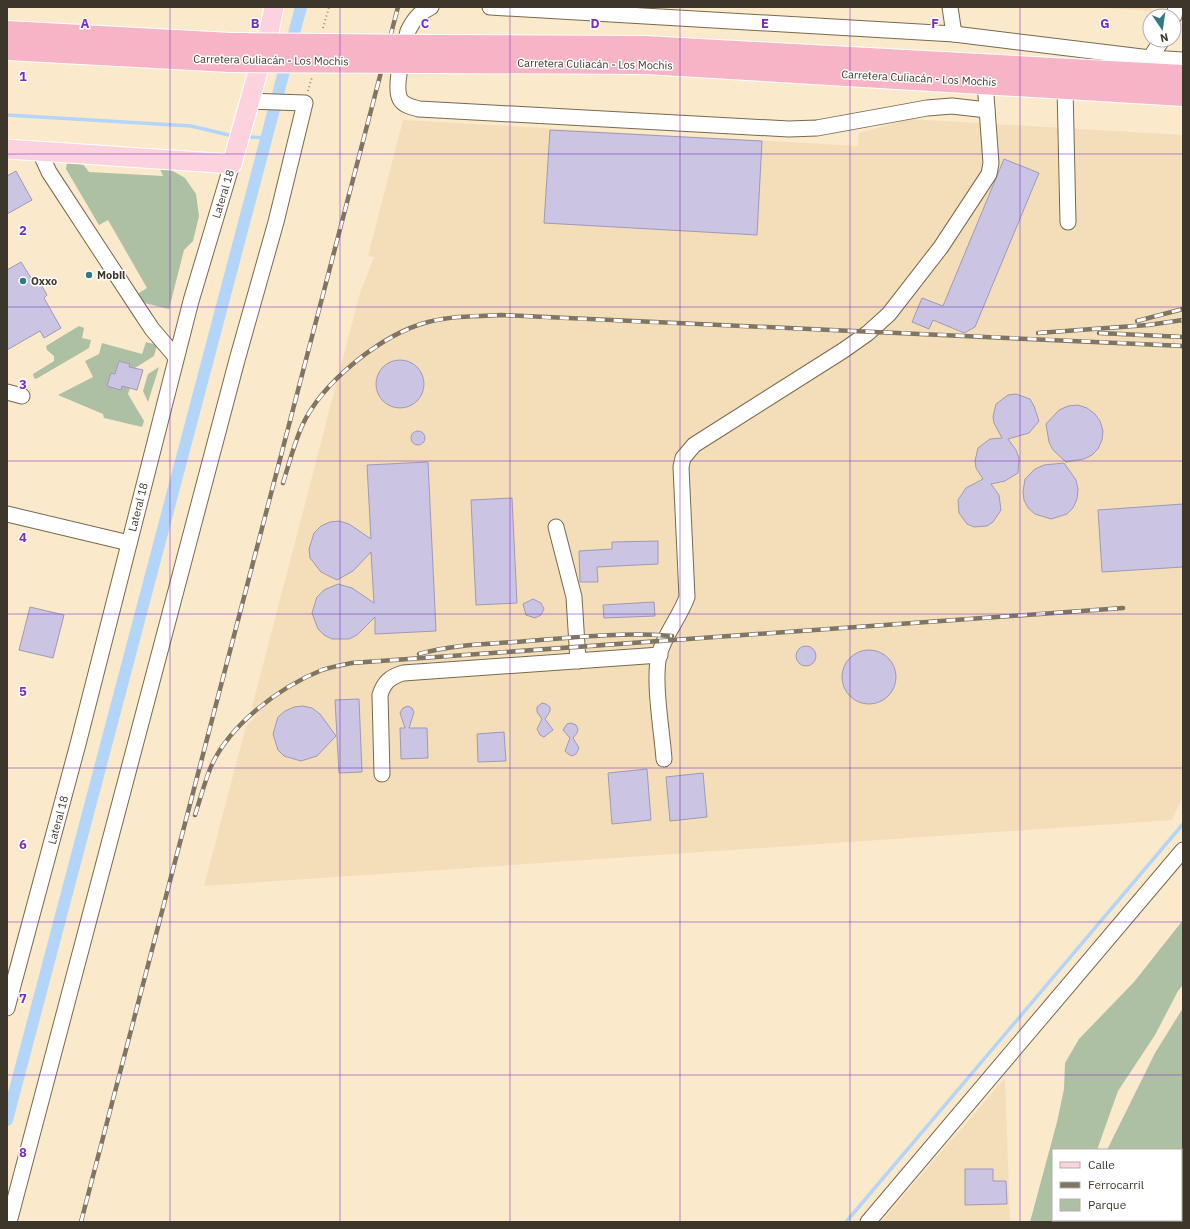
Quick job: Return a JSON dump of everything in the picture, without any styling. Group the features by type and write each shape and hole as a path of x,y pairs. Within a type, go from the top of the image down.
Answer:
{"highway":[{"name":"Carretera Culiacán - Los Mochis","path":"7,32 230,53"},
{"name":"Carretera Culiacán - Los Mochis","path":"429,54 645,47 1183,76"},
{"name":"Carretera Culiacán - Los Mochis","path":"7,49 230,53 429,54 645,63 985,82 1183,95"}],"main road":[{"name":"Lateral 18","path":"232,164 254,101 274,7"},
{"path":"7,149 232,164"}],"street":[{"path":"431,7 420,12 412,21 408,31 397,90 400,100 407,106 419,109 789,129 817,128 928,108 952,106 987,110"},
{"path":"490,7 954,34 1150,58 1183,60"},
{"path":"952,9 954,34"},
{"path":"1132,73 1150,58 1157,48"},
{"path":"664,759 657,674 660,655 682,610 686,597 682,481 683,458 688,450 844,350 868,333 889,314 941,247 989,174 991,163 985,82"},
{"path":"1065,87 1068,222"},
{"path":"9,1222 231,383 276,222 305,103 254,101"},
{"path":"39,150 49,172 140,312 152,329 176,357"},
{"name":"Lateral 18","path":"7,1008 78,744 176,357 232,164"},
{"path":"7,392 22,396"},
{"path":"7,514 129,543"},
{"path":"556,527 574,597 578,661"},
{"path":"382,774 380,695 383,686 391,677 403,672 660,655"},
{"path":"868,1222 1183,850"}],"shaded area":[{"path":"1088,7 1152,7 1142,8 1142,10"},
{"path":"909,119 1183,135 1183,796 1172,820 204,886 246,726 256,716 252,707 360,293 374,257 368,256 403,120 858,146 859,133"},
{"path":"1005,1078 1010,1222 881,1222 890,1211"}],"green space":[{"path":"67,162 82,163 89,172 163,176 157,162 185,178 196,194 199,216 193,241 184,250 169,309 140,302 136,295 147,288 108,220 99,225 66,169"},
{"path":"79,326 84,328 82,338 91,340 89,348 36,379 34,378 33,374 54,361 54,356 47,350 46,346"},
{"path":"146,342 157,345 154,356 135,368 129,367 130,364 119,361 115,374 111,373 107,386 121,390 122,386 130,388 128,394 144,421 142,427 104,418 103,414 58,395 93,377 85,361 99,354 102,343 142,354"},
{"path":"159,367 148,402 143,391 148,374"},
{"path":"1183,920 1183,985 1178,991 1155,1035 1118,1091 1097,1149 1052,1149 1052,1221 1091,1222 1030,1222 1057,1122 1064,1089 1065,1063 1079,1039 1134,982"},
{"path":"1183,1008 1182,1190 1182,1149 1107,1149 1155,1053"},
{"path":"1098,1221 1176,1221 1175,1222"}],"building":[{"path":"550,130 762,141 757,235 544,223"},
{"path":"1004,159 1039,173 975,327 964,333 933,320 929,329 912,322 922,298 943,306"},
{"path":"16,171 32,200 7,214 7,176"},
{"path":"21,262 33,281 39,281 47,295 44,298 61,328 44,338 40,331 7,350 7,270"},
{"path":"395,360 405,360 414,364 420,370 423,375 423,393 414,404 405,408 395,408 386,404 380,398 376,389 376,379 380,370 386,364"},
{"path":"119,361 130,364 129,367 143,370 137,390 122,386 121,390 107,386 111,373 115,374"},
{"path":"1016,394 1030,399 1039,421 1029,433 1008,439 1016,450 1019,458 1018,473 1005,481 991,484 999,495 1001,510 993,522 987,526 974,527 967,524 959,513 958,500 966,488 983,479 976,468 975,461 978,448 990,439 1002,438 994,423 993,417 996,404 1008,395"},
{"path":"1078,405 1087,408 1095,414 1100,421 1103,431 1102,440 1098,449 1092,455 1084,459 1066,462 1053,450 1049,442 1046,424 1059,410 1068,406"},
{"path":"418,431 423,433 425,438 423,443 418,445 413,443 411,438 413,433"},
{"path":"428,462 436,631 375,634 375,617 357,635 349,639 332,639 324,635 318,629 312,613 317,597 324,590 338,584 352,588 374,603 371,552 353,571 337,580 321,572 310,558 309,549 314,533 321,526 330,522 339,521 349,524 371,539 367,465"},
{"path":"1064,463 1076,480 1078,489 1077,499 1073,508 1067,514 1051,519 1035,514 1028,508 1024,500 1023,492 1025,479 1035,469 1044,465"},
{"path":"512,498 517,603 476,605 471,500"},
{"path":"1183,504 1183,567 1102,572 1098,510"},
{"path":"658,541 658,564 597,567 598,582 580,582 579,551 612,549 612,542"},
{"path":"533,599 541,603 544,609 541,615 535,618 526,615 523,604"},
{"path":"654,602 655,616 604,618 603,605"},
{"path":"30,607 64,615 53,658 19,650"},
{"path":"806,646 813,649 816,656 813,663 806,666 799,663 796,656 799,649"},
{"path":"864,650 874,650 884,654 892,662 896,672 896,682 892,692 884,700 874,704 864,704 854,700 846,692 842,682 842,672 846,662 854,654"},
{"path":"359,699 362,772 339,773 335,700"},
{"path":"542,703 550,707 550,711 545,719 553,730 544,737 540,735 537,729 542,719 537,712 537,707"},
{"path":"303,706 312,708 320,714 336,736 317,756 301,761 284,756 278,750 273,734 278,717 285,711 294,707"},
{"path":"408,706 412,708 414,712 409,728 427,728 428,758 401,759 400,728 405,728 400,713 403,708"},
{"path":"571,723 576,725 578,729 573,738 579,748 576,754 572,756 565,751 570,738 563,730 567,724"},
{"path":"504,732 506,761 478,762 477,734"},
{"path":"647,769 651,820 612,824 608,773"},
{"path":"703,773 707,817 670,821 666,777"},
{"path":"965,1169 993,1169 993,1181 1006,1181 1007,1204 965,1205"}],"waterway":[{"path":"7,1120 301,7"},
{"path":"7,115 191,126 229,135"},
{"path":"249,137 267,138"},
{"path":"846,1222 1183,824"}],"railway":[{"path":"81,1222 398,7"},
{"path":"1137,321 1183,309"},
{"path":"283,483 302,426 311,409 339,377 355,362 392,337 410,328 428,322 446,319 501,315 1183,346"},
{"path":"1038,333 1148,325 1183,320"},
{"path":"1099,333 1183,337"},
{"path":"195,815 210,769 218,753 229,737 242,723 257,709 289,686 322,670 337,666 352,663 1123,608"},
{"path":"419,654 459,646 582,637 618,635 672,636"}],"place":[{"name":"Mobil","path":"89,275"},
{"name":"Oxxo","path":"23,281"}]}
